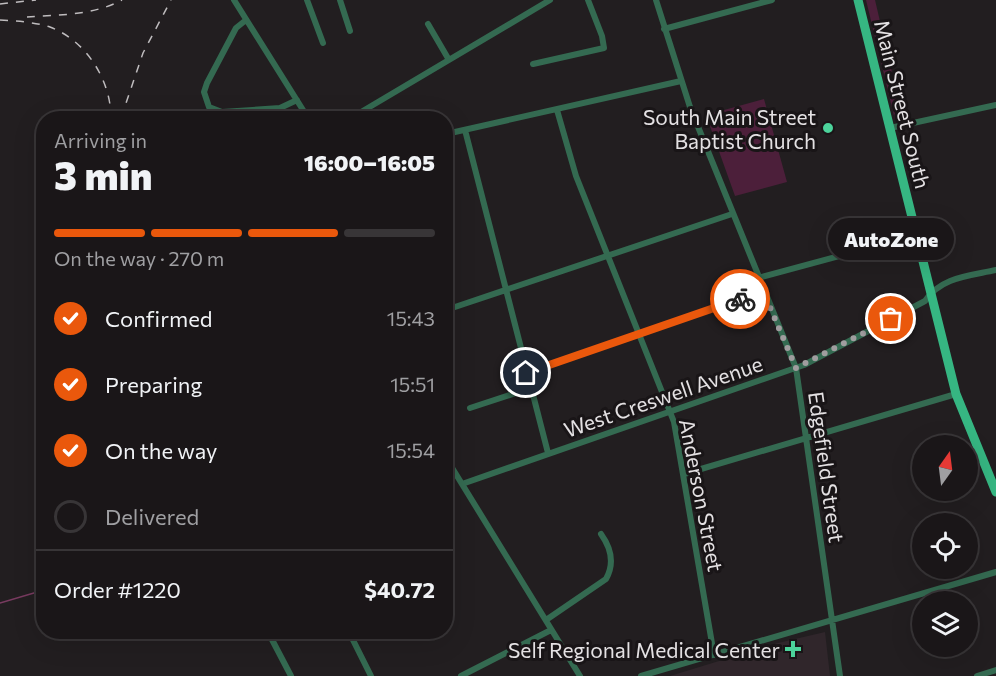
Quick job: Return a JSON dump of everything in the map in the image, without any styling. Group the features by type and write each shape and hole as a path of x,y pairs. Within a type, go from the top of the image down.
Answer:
{"main road":[{"name":"Main Street South","path":"858,0 956,394 996,492"}],"street":[{"path":"307,0 323,43"},
{"path":"340,0 350,31"},
{"path":"363,111 550,0"},
{"path":"533,64 604,48 602,36 588,0"},
{"name":"Edgefield Street","path":"656,0 681,81 732,214 796,368 840,676"},
{"path":"664,29 772,0"},
{"path":"238,1 239,9 304,111"},
{"path":"219,111 209,107 204,92 236,28 246,20"},
{"path":"428,24 449,60"},
{"path":"453,133 681,81"},
{"path":"236,111 280,108 297,100"},
{"path":"890,128 996,105"},
{"name":"Anderson Street","path":"557,110 576,176 675,428 714,655"},
{"path":"465,130 548,453"},
{"path":"453,308 732,214"},
{"path":"758,278 917,235"},
{"name":"West Creswell Avenue","path":"462,484 796,368 925,301 931,292 948,280 996,270"},
{"path":"526,373 763,291"},
{"path":"470,408 531,388"},
{"path":"684,474 956,394"},
{"path":"453,469 580,676"},
{"path":"546,620 606,579 611,568 611,555 609,546 601,534"},
{"path":"641,676 996,572"},
{"path":"461,676 551,630"},
{"path":"272,639 291,676"},
{"path":"352,639 371,676"},
{"path":"977,676 996,670"}],"shaded area":[{"path":"866,0 875,0 902,115 899,120 895,120"},
{"path":"764,99 787,182 735,196 706,115"},
{"name":"Self Regional Medical Center","path":"825,632 830,676 670,676 778,643"}],"waterway":[{"path":"0,603 36,592"}],"railway":[{"path":"0,4 36,0"},
{"path":"27,17 64,15 100,9 122,0"},
{"path":"123,111 143,53 171,0"},
{"path":"0,20 50,27 75,42 86,52 101,77 107,90 110,111"}],"way so far":[{"path":"740,299 763,291 796,368 891,319"}],"place":[{"name":"South Main Street Baptist Church","path":"828,128"},
{"name":"AutoZone","path":"891,319"},
{"name":"Self Regional Medical Center","path":"793,649"}],"route":[{"path":"526,373 740,299"}]}
